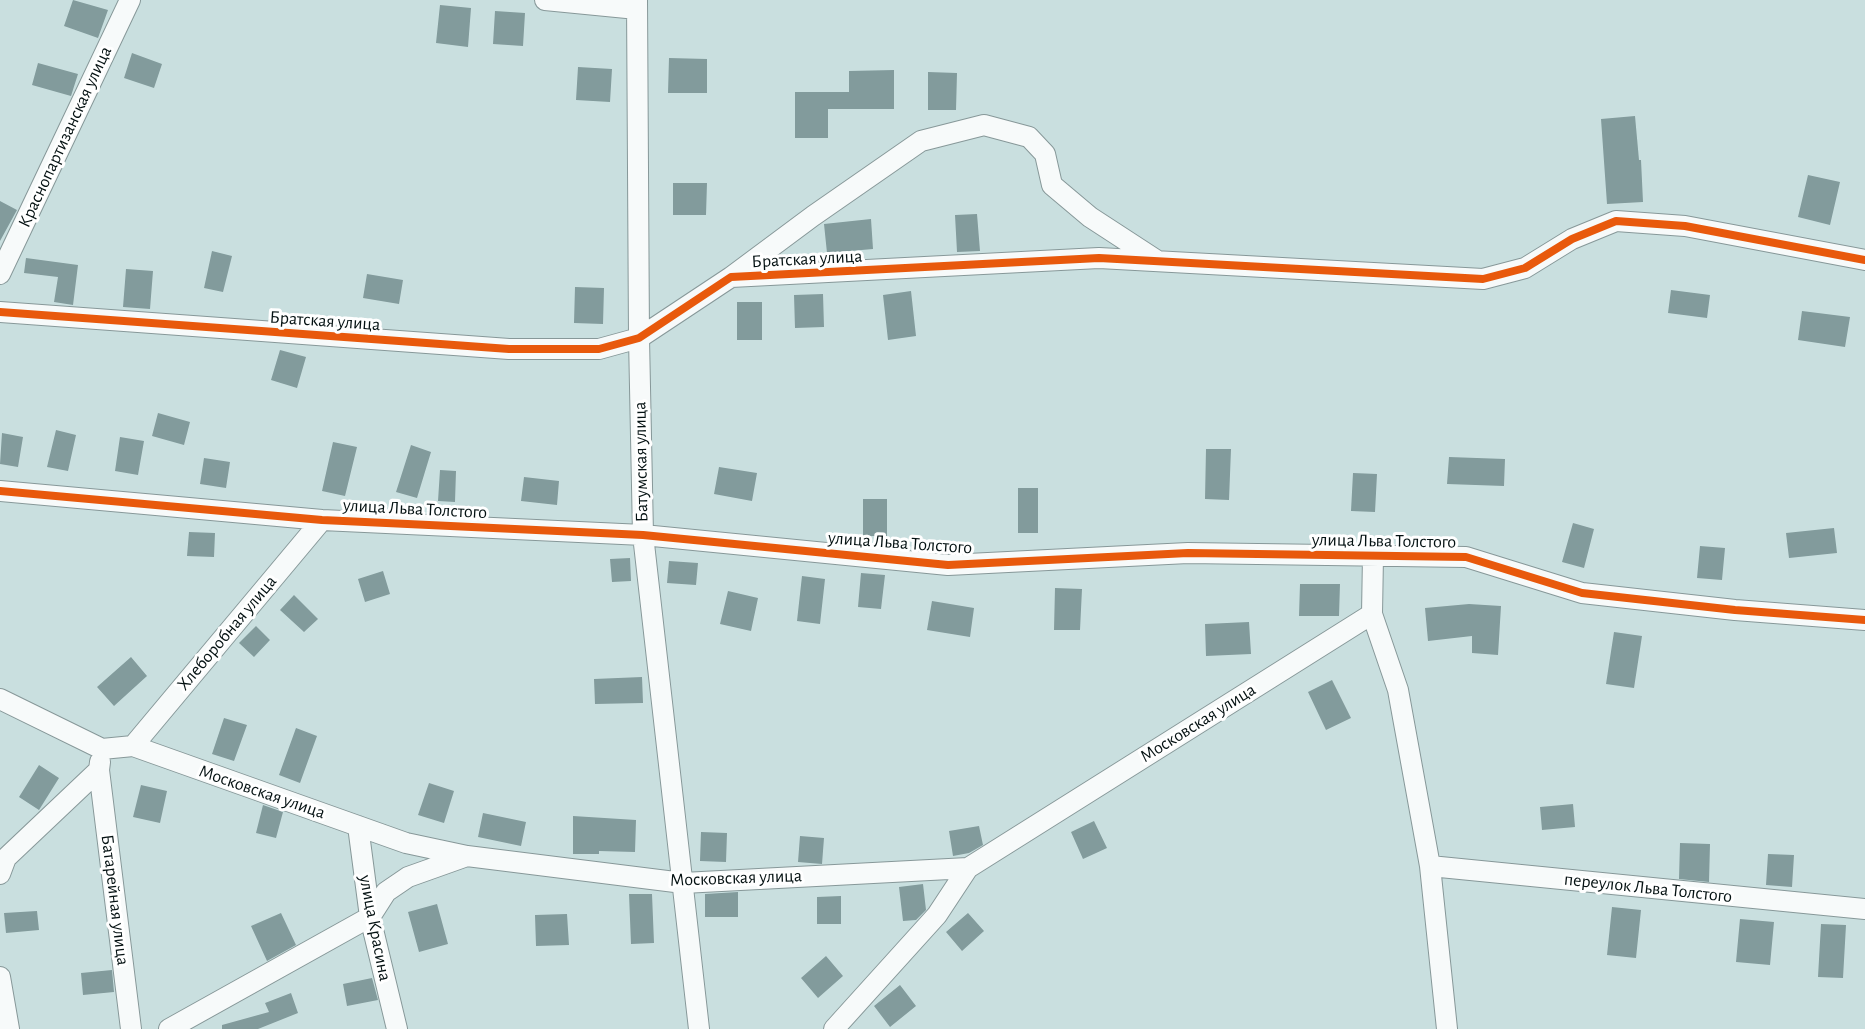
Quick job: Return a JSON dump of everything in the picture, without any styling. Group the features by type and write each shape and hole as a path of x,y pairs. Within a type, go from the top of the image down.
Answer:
{"street":[{"name":"Краснопартизанская улица","path":"0,274 130,0"},
{"path":"545,0 637,5"},
{"name":"Батумская улица","path":"637,5 643,535 699,1029"},
{"path":"732,278 813,216 921,141 984,125 1029,137 1045,154 1052,185 1090,217 1158,262"},
{"name":"Братская улица","path":"0,312 509,349 599,349 639,338 732,278 1099,258 1483,279 1525,268 1572,239 1616,221 1685,226 1865,260"},
{"name":"улица Льва Толстого","path":"0,491 322,520 643,535 948,565 1188,553 1466,557 1582,593 1735,610 1865,620"},
{"name":"Хлеборобная улица","path":"133,746 322,520"},
{"path":"1373,556 1372,614 1398,690 1430,866 1447,1029"},
{"name":"Московская улица","path":"102,749 133,746 406,843 467,856 683,883 968,868 1372,614"},
{"path":"0,699 102,749 99,770 2,862"},
{"name":"Батарейная улица","path":"99,770 131,1029"},
{"name":"улица Красина","path":"358,826 370,917 397,1029"},
{"path":"169,1029 370,917 386,892 408,877 467,856"},
{"name":"переулок Льва Толстого","path":"1430,866 1865,909"},
{"path":"834,1029 938,915 968,868"},
{"path":"0,977 9,1029"}],"building":[{"path":"73,0 108,10 98,38 64,26"},
{"path":"440,5 471,8 468,47 436,43"},
{"path":"495,11 525,13 523,46 493,44"},
{"path":"132,53 162,64 154,88 124,78"},
{"path":"669,58 707,59 707,93 668,93"},
{"path":"38,63 78,74 71,96 32,85"},
{"path":"578,67 612,69 610,102 576,100"},
{"path":"894,70 894,109 828,109 828,138 795,138 795,92 849,92 849,71"},
{"path":"928,72 957,73 956,110 928,110"},
{"path":"1635,116 1639,160 1641,160 1643,202 1607,204 1601,119"},
{"path":"1808,175 1840,182 1830,225 1798,217"},
{"path":"673,183 707,183 706,215 673,215"},
{"path":"0,201 17,210 0,241"},
{"path":"977,214 980,251 957,252 955,215"},
{"path":"871,219 873,249 827,253 824,224"},
{"path":"212,251 232,256 223,292 204,288"},
{"path":"26,258 78,265 73,305 54,302 58,277 24,273"},
{"path":"126,269 153,271 150,309 123,307"},
{"path":"367,274 403,280 399,304 363,298"},
{"path":"575,287 604,288 603,324 574,323"},
{"path":"1671,290 1710,295 1707,318 1668,313"},
{"path":"911,291 916,336 888,340 883,295"},
{"path":"823,294 824,327 795,328 794,295"},
{"path":"737,302 762,302 762,340 737,340"},
{"path":"1802,311 1850,317 1845,347 1798,340"},
{"path":"280,350 306,357 297,388 271,380"},
{"path":"158,413 190,422 184,445 152,436"},
{"path":"56,430 76,435 68,471 47,467"},
{"path":"2,433 23,437 18,467 0,464"},
{"path":"120,437 144,441 138,475 115,471"},
{"path":"333,442 357,447 345,496 322,491"},
{"path":"411,445 431,452 417,498 396,492"},
{"path":"1206,449 1231,449 1229,500 1205,499"},
{"path":"1449,457 1505,459 1504,486 1447,484"},
{"path":"204,458 230,462 226,488 200,484"},
{"path":"719,467 757,473 752,501 714,494"},
{"path":"440,470 456,471 455,502 438,501"},
{"path":"1353,473 1377,474 1375,512 1351,511"},
{"path":"524,477 559,481 557,505 521,501"},
{"path":"1018,488 1038,488 1038,533 1018,533"},
{"path":"863,499 887,499 887,536 863,536"},
{"path":"1573,523 1594,529 1584,568 1562,562"},
{"path":"1834,528 1837,553 1789,558 1786,533"},
{"path":"189,532 215,533 214,557 187,556"},
{"path":"1700,546 1725,548 1722,580 1697,578"},
{"path":"630,558 631,581 612,582 610,559"},
{"path":"669,561 698,563 696,585 667,583"},
{"path":"383,571 390,594 365,602 358,579"},
{"path":"861,573 885,575 881,609 858,607"},
{"path":"802,576 825,579 820,624 797,621"},
{"path":"1300,584 1340,584 1339,616 1299,616"},
{"path":"1055,588 1082,589 1080,630 1054,630"},
{"path":"728,591 758,598 751,631 720,624"},
{"path":"294,595 318,619 304,632 280,610"},
{"path":"932,601 974,608 970,637 927,630"},
{"path":"1469,604 1501,606 1498,655 1472,653 1472,636 1428,641 1425,608"},
{"path":"1249,622 1251,654 1206,656 1205,624"},
{"path":"256,626 270,640 254,657 239,643"},
{"path":"1614,632 1642,636 1634,688 1606,684"},
{"path":"131,657 147,676 114,706 97,687"},
{"path":"642,677 643,703 595,704 594,679"},
{"path":"1332,680 1351,718 1326,730 1308,692"},
{"path":"224,718 247,725 234,761 212,754"},
{"path":"296,728 317,736 300,783 279,775"},
{"path":"39,765 59,778 39,810 19,797"},
{"path":"429,783 454,791 444,823 418,815"},
{"path":"141,785 167,791 160,823 133,817"},
{"path":"1573,804 1575,827 1542,830 1540,807"},
{"path":"263,805 283,812 276,838 256,833"},
{"path":"483,813 526,822 521,846 478,837"},
{"path":"573,816 636,820 635,852 599,851 599,854 573,854"},
{"path":"1094,821 1107,848 1083,859 1071,832"},
{"path":"979,826 983,845 969,853 953,856 949,831"},
{"path":"701,832 727,833 726,862 700,861"},
{"path":"800,836 824,838 822,864 798,862"},
{"path":"1680,843 1710,844 1709,882 1679,879"},
{"path":"1768,854 1794,855 1792,887 1766,885"},
{"path":"923,884 926,910 916,920 903,921 899,887"},
{"path":"738,892 738,917 705,917 705,894"},
{"path":"629,894 652,894 654,943 631,944"},
{"path":"841,896 841,924 817,924 817,897"},
{"path":"437,904 448,944 419,952 408,912"},
{"path":"1612,907 1641,910 1636,958 1607,955"},
{"path":"37,911 39,930 6,933 4,913"},
{"path":"281,913 296,945 267,961 251,926"},
{"path":"968,913 984,931 962,951 946,932"},
{"path":"567,914 569,945 536,946 535,915"},
{"path":"1740,919 1774,922 1770,965 1736,962"},
{"path":"1821,924 1846,925 1843,978 1818,977"},
{"path":"826,956 843,976 818,998 801,978"},
{"path":"112,970 114,992 83,995 81,973"},
{"path":"372,978 378,1000 347,1006 343,984"},
{"path":"900,985 916,1006 890,1027 874,1006"},
{"path":"291,993 298,1013 258,1029 222,1029 222,1025 269,1012 265,1003"}],"cycle path":[{"path":"0,312 509,349 599,349 639,338 731,277 1099,258 1483,279 1525,268 1572,239 1616,221 1685,226 1865,260"},
{"path":"0,491 322,520 643,535 948,565 1188,553 1466,557 1582,593 1735,610 1865,620"}]}
